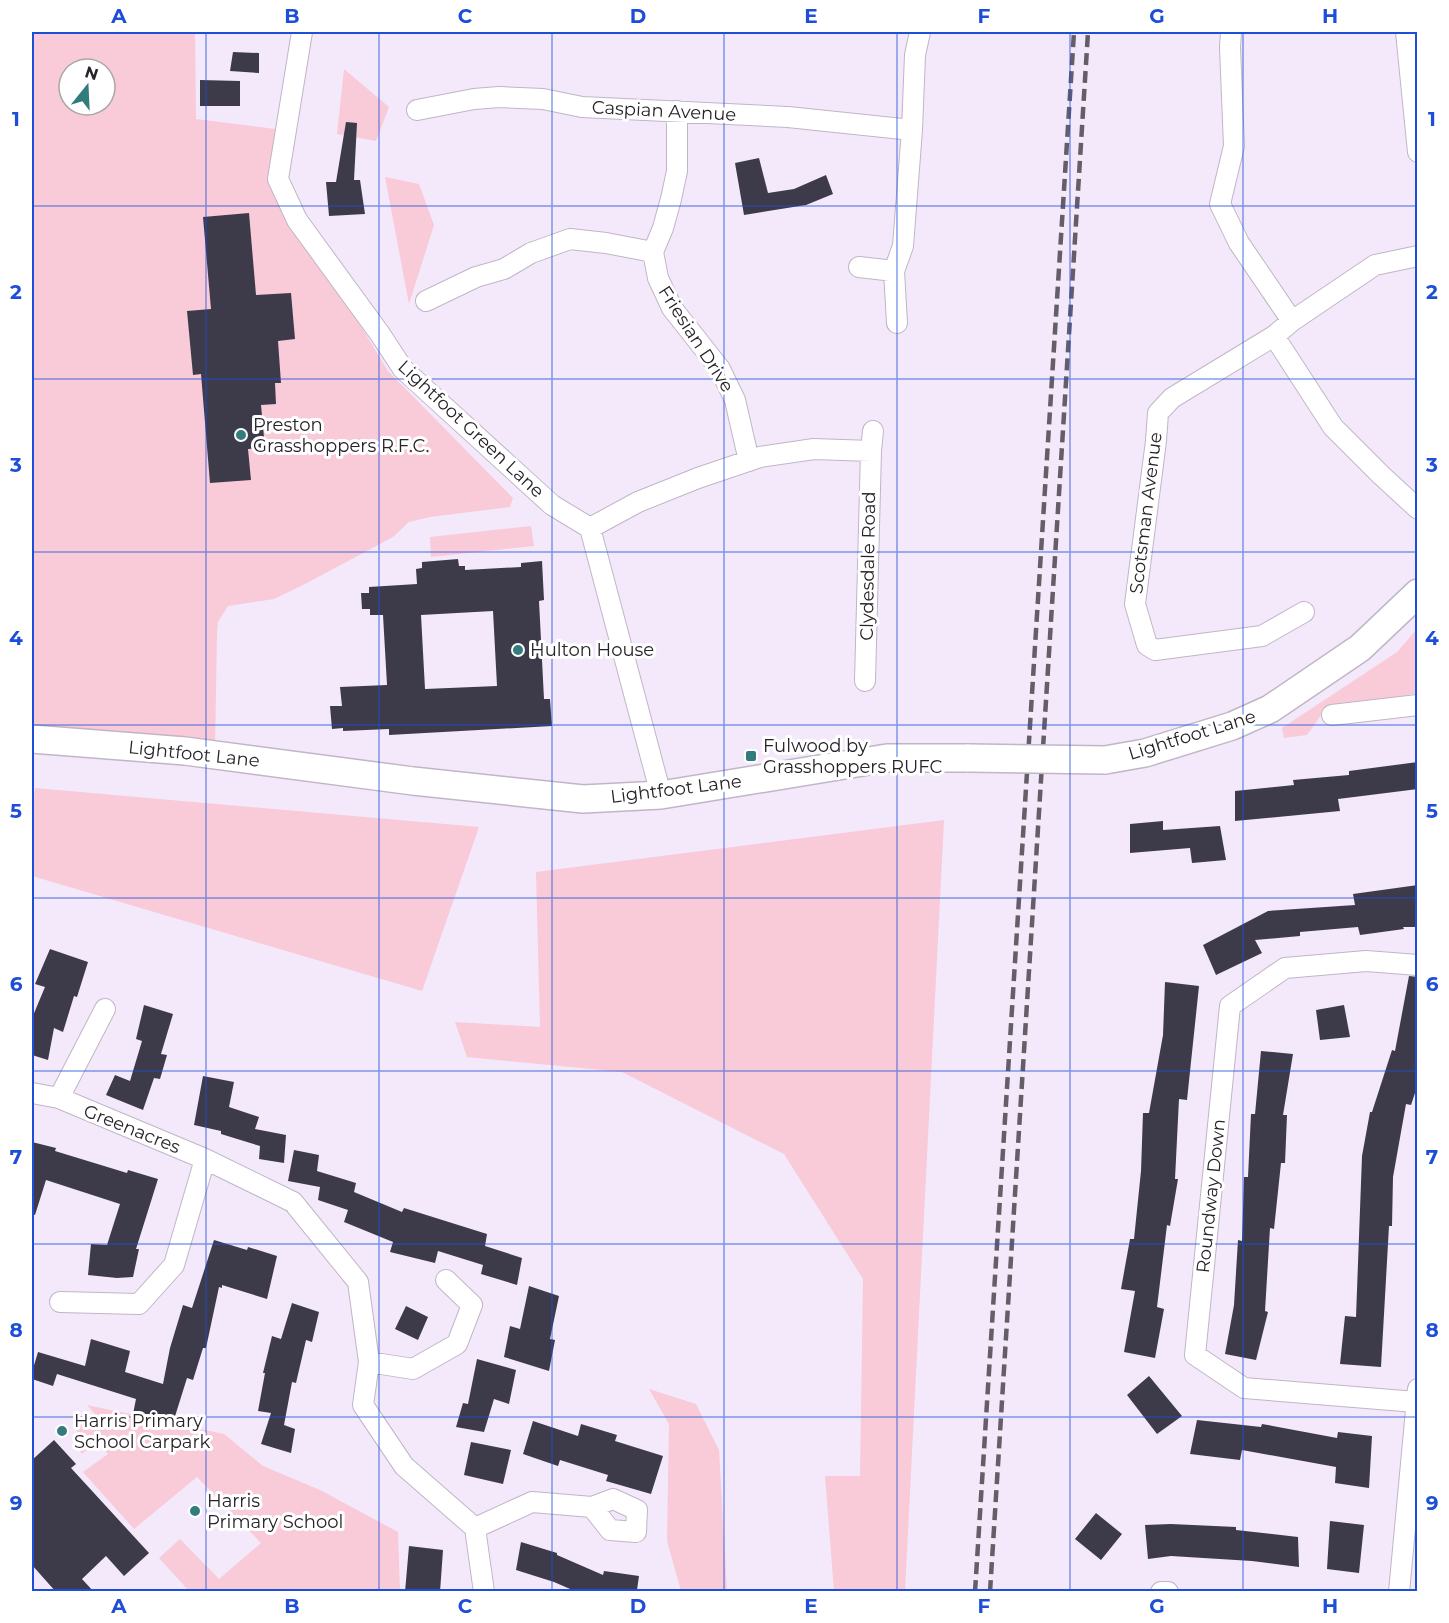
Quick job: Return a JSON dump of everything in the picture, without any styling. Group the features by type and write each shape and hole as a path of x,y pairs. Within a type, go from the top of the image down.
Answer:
{"main road":[{"name":"Lightfoot Lane","path":"32,739 185,751 413,781 583,799 661,795 887,758 1106,760 1145,753 1232,726 1270,710 1360,648 1418,593"}],"street":[{"name":"Lightfoot Green Lane","path":"302,32 278,179 297,220 403,369 552,505 590,528"},
{"path":"897,323 894,271 903,246 915,56 920,32"},
{"path":"1232,32 1230,47 1234,146 1220,204 1239,243 1292,321"},
{"path":"1406,32 1416,112 1418,152"},
{"name":"Caspian Avenue","path":"417,110 474,99 500,97 543,99 582,107 788,117 912,130"},
{"path":"426,301 476,277 504,269 531,253 570,239 653,252 663,228 677,171 677,111"},
{"name":"Friesian Drive","path":"653,252 657,278 672,308 720,369 735,400 749,461"},
{"name":"Scotsman Avenue","path":"1304,612 1262,636 1155,650 1147,645 1135,604 1158,412 1172,398 1274,336 1292,321 1375,265 1418,256"},
{"path":"859,267 894,271"},
{"path":"1274,336 1333,427 1418,509"},
{"name":"Clydesdale Road","path":"865,681 873,431"},
{"path":"661,795 590,528 638,502 760,457 814,449 871,451"},
{"path":"1332,715 1418,705"},
{"name":"Roundway Down","path":"1417,1396 1244,1388 1195,1355 1230,1006 1285,968 1366,961 1418,965"},
{"name":"Greenacres","path":"59,1098 105,1009"},
{"name":"Greenacres","path":"32,1093 59,1098 205,1159 293,1202 358,1282 369,1362 363,1405 404,1466 475,1528"},
{"path":"60,1302 139,1304 174,1265 205,1159"},
{"path":"369,1362 414,1369 457,1344 472,1305 446,1280"},
{"path":"1399,1592 1417,1396"},
{"path":"484,1592 475,1528 532,1502 592,1507"},
{"path":"1161,1592 1168,1592"}],"shaded area":[{"name":"Preston Grasshoppers R.F.C.","path":"32,32 195,32 196,119 275,129 272,179 388,371 513,498 510,507 430,517 409,522 393,537 274,599 228,606 218,622 215,747 32,730"},
{"path":"344,69 389,107 376,141 337,134"},
{"path":"385,177 419,184 434,225 409,304"},
{"path":"531,526 534,546 431,557 430,537"},
{"path":"1417,629 1417,693 1324,711 1307,735 1284,738 1282,728 1397,652"},
{"path":"35,788 479,827 422,991 32,876 32,812"},
{"path":"944,820 905,1591 834,1591 825,1476 860,1476 863,1279 784,1154 622,1072 467,1057 455,1022 540,1027 536,872"},
{"path":"649,1389 696,1404 719,1450 727,1591 681,1591 667,1541 669,1424"},
{"path":"87,1405 224,1434 263,1466 320,1490 398,1532 400,1591 189,1591 159,1558 180,1539 219,1579 261,1543 197,1477 134,1529 83,1472 108,1454 96,1441 82,1454 75,1442 78,1427 94,1413"}],"building":[{"path":"233,52 259,53 259,73 230,71"},
{"path":"200,80 240,81 240,106 200,106"},
{"path":"346,122 357,123 354,180 360,180 365,214 329,216 326,182 336,182"},
{"path":"759,158 768,193 794,189 826,175 833,194 806,205 744,215 735,163"},
{"name":"Preston Grasshoppers R.F.C.","path":"249,213 256,295 291,293 295,339 278,341 281,383 275,383 276,404 261,405 265,448 248,449 251,480 210,483 201,374 193,375 187,311 211,309 203,217"},
{"name":"Hulton House","path":"458,559 459,566 465,566 465,570 521,567 521,563 542,561 544,600 539,601 544,699 550,699 552,726 389,735 389,729 343,731 343,728 332,729 330,706 342,706 340,687 387,685 383,615 370,615 370,609 362,609 361,593 369,593 369,587 417,584 416,569 422,568 422,562","holes":["493,611 497,686 425,689 421,615"]},
{"path":"1418,762 1418,789 1338,799 1340,811 1235,821 1235,791 1294,785 1293,780 1349,775 1349,771"},
{"path":"1163,821 1163,830 1220,826 1226,860 1192,863 1190,848 1130,853 1130,824"},
{"path":"1418,885 1418,927 1403,927 1404,929 1360,935 1358,927 1300,932 1300,936 1255,940 1262,953 1216,975 1203,945 1268,911 1355,905 1353,894"},
{"path":"50,949 88,962 63,1032 54,1028 48,1060 32,1055 32,1018 45,987 35,984"},
{"path":"1409,976 1418,977 1418,1084 1411,1105 1406,1104 1393,1177 1392,1226 1389,1226 1381,1367 1340,1364 1345,1316 1356,1317 1362,1156 1370,1112 1372,1112 1392,1050 1395,1051"},
{"path":"1165,982 1199,986 1187,1100 1179,1099 1175,1179 1178,1179 1170,1226 1167,1225 1157,1307 1164,1309 1155,1358 1124,1352 1135,1291 1121,1289 1130,1239 1134,1239 1141,1171 1143,1113 1149,1113 1163,1035"},
{"path":"144,1005 173,1014 161,1054 167,1055 160,1079 154,1078 143,1110 106,1095 115,1075 130,1081 142,1041 136,1039"},
{"path":"1344,1005 1350,1037 1320,1040 1316,1010"},
{"path":"1261,1051 1293,1054 1283,1115 1287,1115 1285,1163 1281,1163 1274,1229 1270,1228 1265,1311 1268,1312 1256,1360 1225,1354 1234,1305 1238,1240 1242,1241 1244,1177 1248,1177 1251,1114 1255,1114"},
{"path":"203,1076 234,1082 229,1107 259,1117 255,1129 286,1135 284,1163 259,1159 260,1146 221,1134 221,1131 194,1125"},
{"path":"32,1142 127,1173 128,1170 158,1179 136,1249 139,1249 133,1277 88,1275 91,1244 107,1245 120,1204 46,1180 35,1215 32,1214"},
{"path":"294,1150 319,1155 317,1171 356,1183 354,1192 402,1212 404,1208 487,1234 485,1246 522,1258 517,1285 481,1274 483,1265 438,1251 435,1263 390,1252 393,1242 344,1222 348,1210 318,1200 320,1187 288,1181"},
{"path":"214,1240 277,1256 267,1299 222,1285 222,1288 219,1287 206,1348 203,1348 193,1380 187,1378 172,1426 133,1414 136,1399 57,1374 53,1386 32,1379 38,1352 85,1366 91,1339 130,1351 125,1372 163,1384 170,1348 183,1305 192,1308"},
{"path":"529,1286 559,1296 550,1339 555,1340 549,1371 504,1357 510,1326 520,1329"},
{"path":"292,1303 319,1312 312,1342 306,1340 296,1383 292,1382 284,1425 295,1429 291,1453 261,1444 271,1413 258,1411 265,1373 263,1373 272,1336 281,1339"},
{"path":"406,1306 428,1317 418,1340 395,1329"},
{"path":"477,1359 516,1370 509,1404 494,1399 484,1432 456,1427 463,1403 468,1404"},
{"path":"1149,1376 1182,1416 1157,1434 1127,1395"},
{"path":"1197,1420 1261,1427 1262,1424 1337,1438 1338,1432 1372,1436 1369,1488 1335,1483 1336,1467 1242,1450 1240,1460 1190,1454"},
{"path":"533,1421 578,1436 581,1424 617,1435 615,1441 663,1456 651,1494 606,1481 608,1475 560,1460 558,1466 523,1454"},
{"path":"54,1440 76,1464 71,1468 149,1553 124,1576 106,1556 82,1579 94,1592 56,1592 32,1565 32,1460"},
{"path":"471,1442 511,1450 503,1484 464,1475"},
{"path":"1096,1513 1122,1534 1101,1560 1075,1539"},
{"path":"1330,1521 1364,1525 1359,1573 1327,1569"},
{"path":"1145,1525 1236,1527 1236,1530 1298,1537 1299,1567 1252,1561 1171,1556 1148,1559"},
{"path":"521,1542 557,1553 557,1555 603,1575 604,1571 639,1576 637,1590 641,1592 577,1592 516,1570"},
{"path":"409,1546 443,1550 440,1592 405,1592"}],"railway":[{"path":"975,1592 1074,32"},
{"path":"990,1592 1088,32"}],"place":[{"name":"Preston Grasshoppers R.F.C.","path":"241,435"},
{"name":"Hulton House","path":"518,650"},
{"name":"Fulwood by Grasshoppers RUFC","path":"751,756"},
{"name":"Harris Primary School Carpark","path":"62,1431"},
{"name":"Harris Primary School","path":"195,1511"}]}
